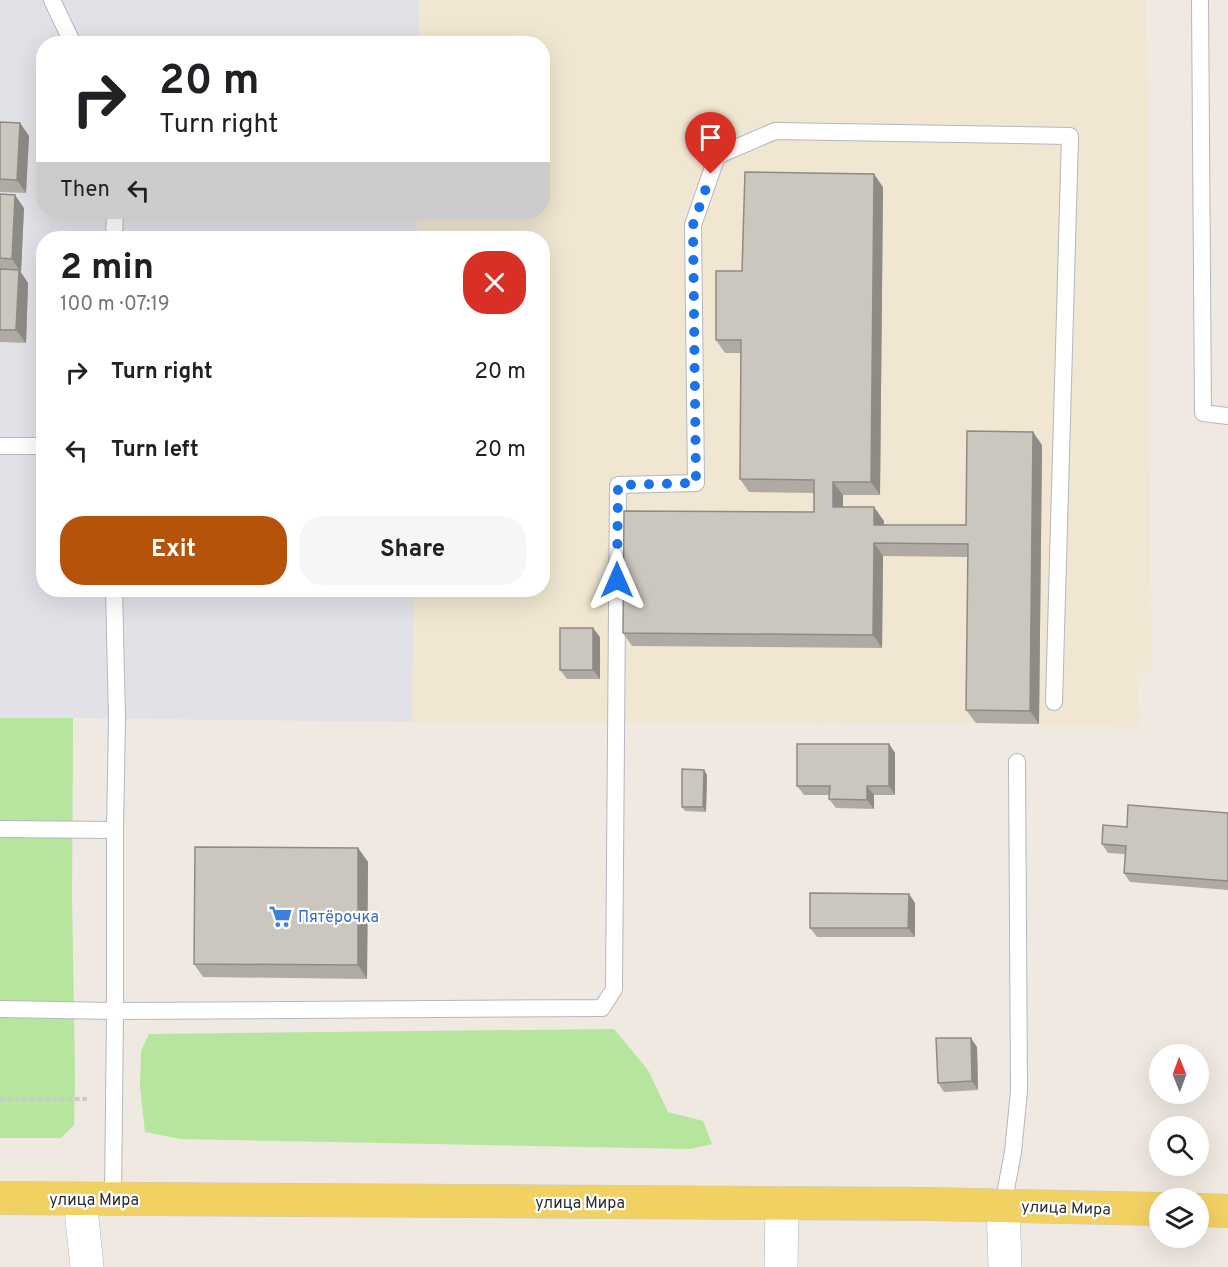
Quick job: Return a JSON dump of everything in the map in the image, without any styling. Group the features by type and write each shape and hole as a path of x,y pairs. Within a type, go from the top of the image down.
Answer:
{"main road":[{"name":"улица Мира","path":"0,1198 1003,1205 1149,1209"},
{"path":"1209,1210 1228,1211"}],"street":[{"path":"80,1199 87,1267"},
{"path":"781,1267 782,1203"},
{"path":"1003,1205 1005,1267"}],"lane":[{"path":"52,0 69,36"},
{"path":"1200,0 1203,413 1228,416"},
{"path":"0,1009 115,1011 602,1008 614,989 618,485 696,483 693,225 717,156 775,131 1070,136 1054,702"},
{"path":"0,446 36,446"},
{"path":"113,1199 117,718 114,597"},
{"path":"1003,1205 1013,1152 1019,1091 1017,762"},
{"path":"0,829 115,830"}],"path":[{"path":"0,1099 114,1099"}],"shaded area":[{"path":"0,0 419,0 419,36 36,36 36,219 417,219 417,231 36,231 36,597 414,597 412,722 73,718 72,897 75,1080 0,1080"},
{"path":"419,0 1146,0 1151,671 1137,670 1139,727 976,723 412,722 414,597 550,597 550,231 417,231 417,219 550,219 550,36 419,36"}],"green space":[{"path":"0,718 73,718 74,1125 61,1138 0,1138"},
{"path":"614,1029 648,1070 668,1112 703,1121 712,1144 690,1149 180,1139 145,1132 140,1086 141,1051 149,1034"}],"building":[{"path":"0,122 20,123 17,180 0,179"},
{"path":"745,172 874,174 871,482 833,482 833,507 874,507 874,525 966,525 967,431 1033,432 1030,711 966,710 968,544 874,543 873,635 623,633 624,511 814,512 814,480 740,479 741,340 716,340 716,271 742,271"},
{"path":"0,194 15,195 12,259 0,258"},
{"path":"0,269 19,270 16,330 0,330"},
{"path":"560,628 593,628 593,670 560,670"},
{"path":"797,744 889,744 889,786 867,786 867,800 829,799 830,786 797,786"},
{"path":"682,769 704,770 703,807 682,807"},
{"path":"1128,805 1228,813 1228,881 1124,873 1126,846 1102,844 1103,825 1127,827"},
{"path":"195,847 358,848 358,965 194,964"},
{"path":"810,893 909,894 908,928 810,928"},
{"path":"936,1038 971,1038 972,1081 938,1083"}],"place":[{"name":"Пятёрочка","path":"280,916"}],"route":[{"path":"617,580 618,485 696,483 693,225 711,174"}]}
